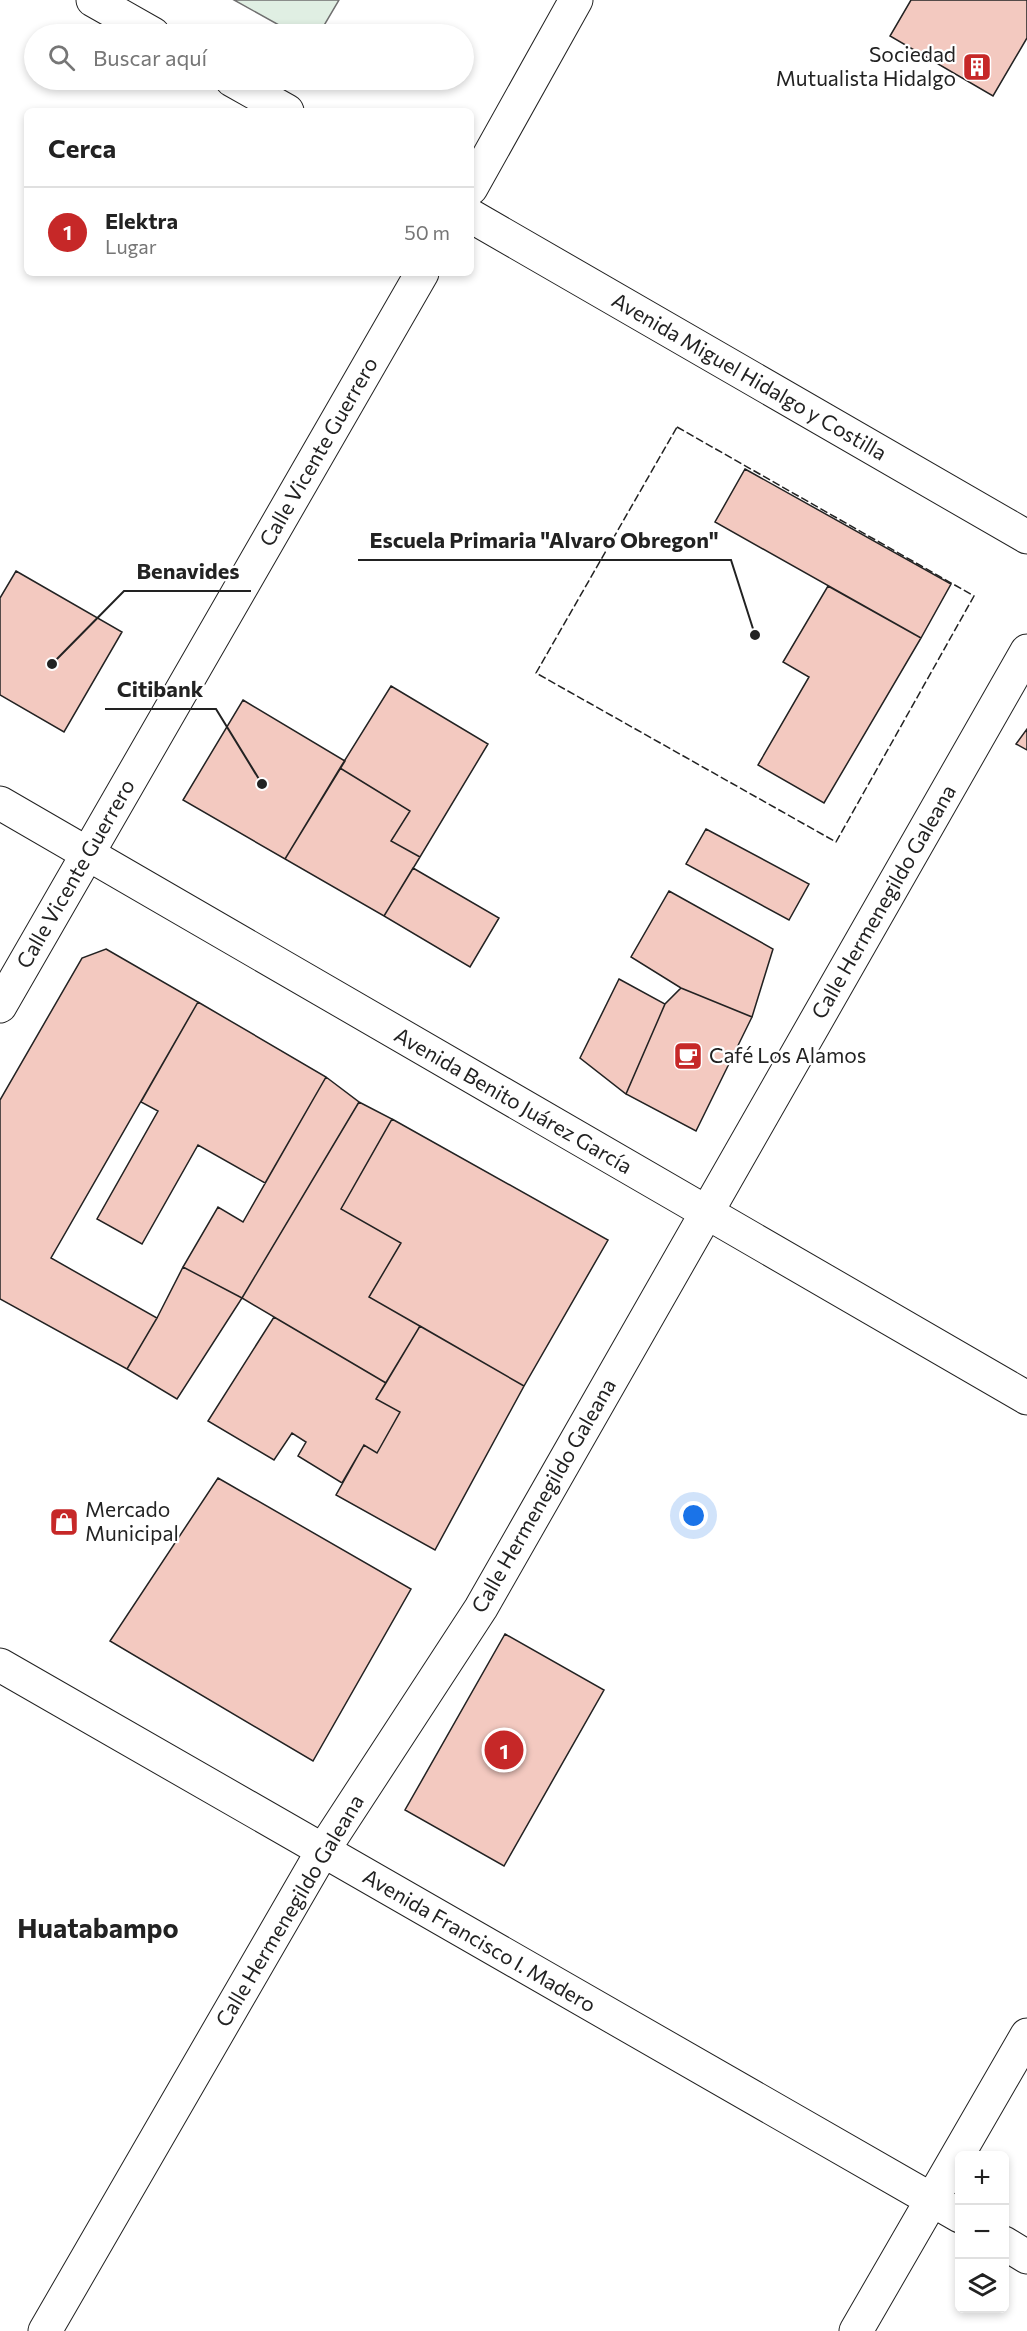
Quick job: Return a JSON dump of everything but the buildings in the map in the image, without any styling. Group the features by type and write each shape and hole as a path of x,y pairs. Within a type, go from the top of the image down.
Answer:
{"street":[{"path":"93,0 135,24"},
{"path":"474,183 576,0"},
{"path":"250,90 282,108"},
{"name":"Avenida Miguel Hidalgo y Costilla","path":"474,218 1027,537"},
{"name":"Calle Vicente Guerrero","path":"0,1006 420,276"},
{"name":"Calle Hermenegildo Galeana","path":"45,2331 322,1852 481,1608 1027,651"},
{"name":"Avenida Benito Juárez García","path":"0,802 1027,1398"},
{"name":"Avenida Francisco I. Madero","path":"0,1665 322,1852 955,2213"},
{"path":"856,2331 1027,2035"},
{"path":"1009,2246 1027,2257"}],"green space":[{"path":"234,0 339,0 325,24 277,24"}],"fence":[{"path":"677,427 974,596 836,842 536,673 677,427"}],"place":[{"name":"Sociedad Mutualista Hidalgo","path":"977,67"},
{"name":"Escuela Primaria \"Alvaro Obregon\"","path":"755,635"},
{"name":"Benavides","path":"52,664"},
{"name":"Citibank","path":"262,784"},
{"name":"Café Los Alamos","path":"688,1056"},
{"name":"Mercado Municipal","path":"64,1522"},
{"name":"Elektra","path":"504,1750"}],"district":[{"name":"Huatabampo","path":"98,1929"}]}
